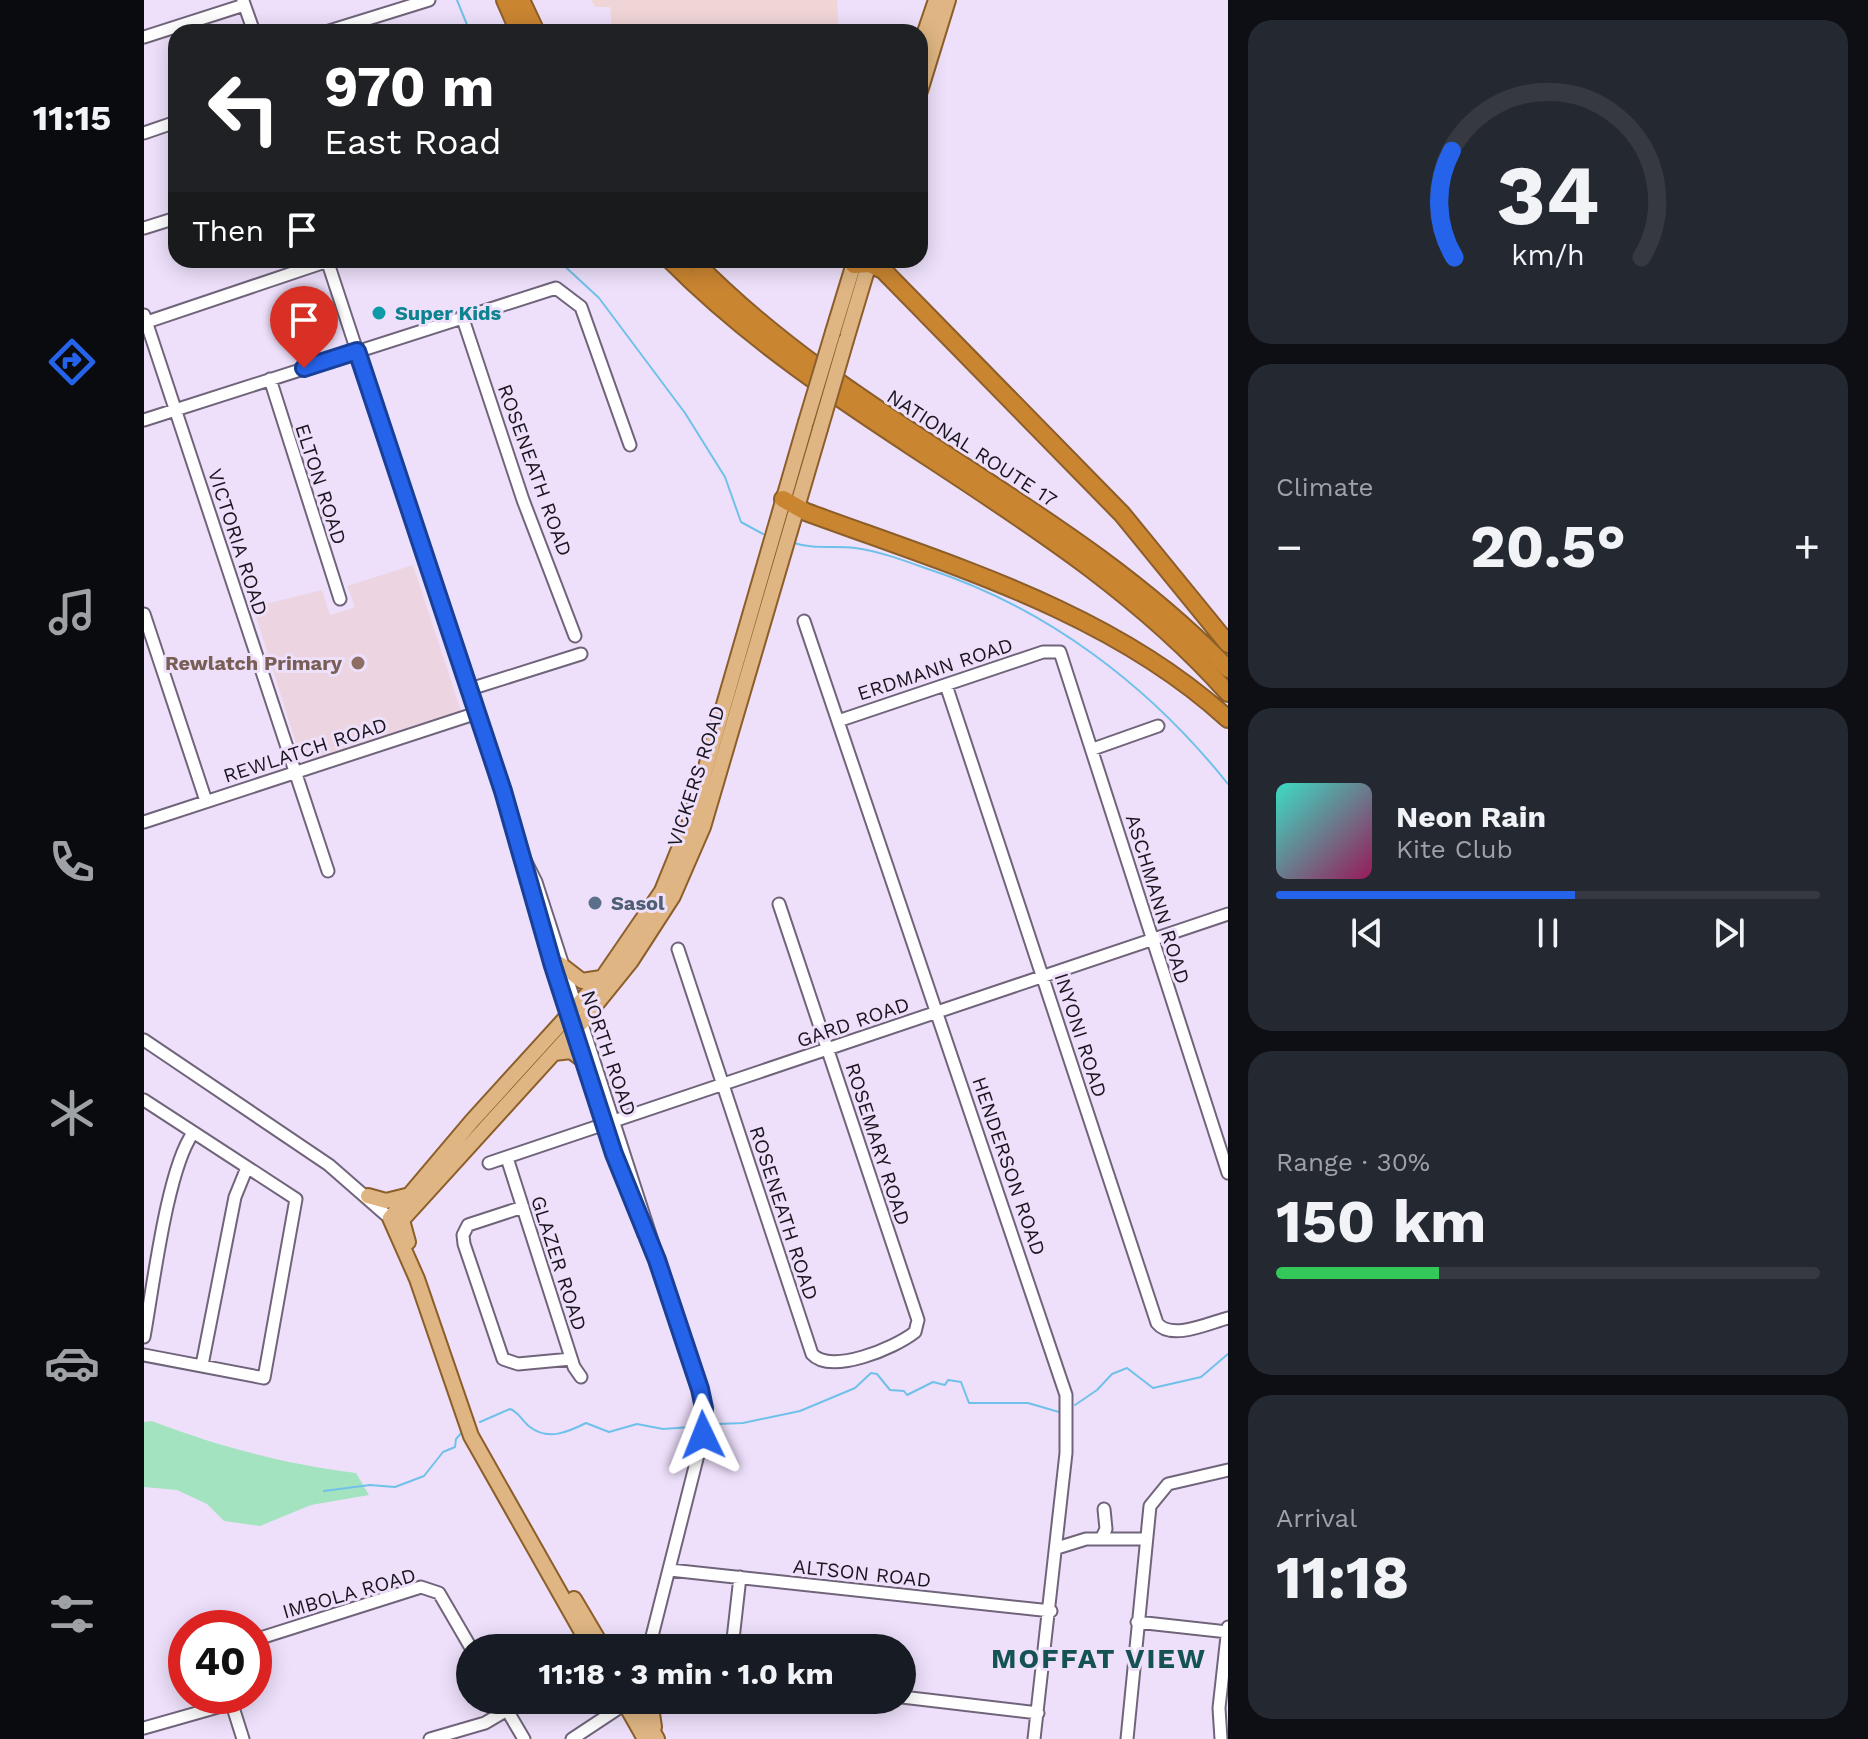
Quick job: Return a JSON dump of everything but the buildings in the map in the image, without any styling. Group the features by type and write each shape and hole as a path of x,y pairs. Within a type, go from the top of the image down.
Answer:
{"highway":[{"path":"505,0 516,24"},
{"path":"521,0 532,24"},
{"path":"678,268 723,312 806,377 1084,562 1173,637 1228,693"},
{"name":"NATIONAL ROUTE 17","path":"702,268 761,323 844,388 1126,576 1172,614 1228,669"},
{"path":"876,268 891,278 1122,514 1228,644"},
{"path":"789,502 1080,618 1175,675 1228,719"}],"main road":[{"path":"928,24 936,0"},
{"path":"928,65 948,0"},
{"name":"VICKERS ROAD","path":"813,426 833,332 864,268"},
{"name":"VICKERS ROAD","path":"396,1219 554,1053 659,897 680,849 813,426 846,340 865,268"},
{"name":"VICKERS ROAD","path":"396,1219 408,1195 575,1019 645,940 684,875 739,707 789,502"},
{"path":"560,964 582,981 603,977"},
{"path":"554,1053 571,1051 583,1060"},
{"path":"368,1196 394,1201 408,1195"},
{"path":"396,1219 426,1282 477,1435 584,1634"},
{"path":"563,1590 593,1634"},
{"path":"634,1714 645,1739"},
{"path":"639,1714 657,1739"},
{"path":"653,1714 657,1739"}],"street":[{"path":"352,24 429,0"},
{"path":"182,24 243,3 251,24"},
{"path":"144,37 168,29"},
{"path":"144,133 168,125"},
{"path":"144,228 168,220"},
{"path":"145,320 304,268"},
{"name":"NORTH ROAD","path":"331,268 575,1019 700,1389 705,1414 697,1462 653,1634"},
{"path":"144,420 552,288 565,292 581,307 630,445"},
{"name":"ROSENEATH ROAD","path":"462,316 523,500 575,636"},
{"name":"VICTORIA ROAD","path":"145,320 328,871"},
{"name":"ELTON ROAD","path":"270,379 340,599"},
{"path":"144,614 206,801"},
{"name":"HENDERSON ROAD","path":"804,621 1066,1395 1066,1453 1051,1611 1034,1739"},
{"name":"ASCHMANN ROAD","path":"1043,652 1056,650 1063,657 1153,938 1171,1005 1228,1173"},
{"name":"ERDMANN ROAD","path":"838,721 1043,652"},
{"path":"470,689 581,654"},
{"path":"144,660 157,656"},
{"name":"INYONI ROAD","path":"946,685 1157,1323 1161,1329 1173,1331 1228,1318"},
{"name":"REWLATCH ROAD","path":"144,822 477,713"},
{"path":"1093,749 1158,726"},
{"name":"NORTH ROAD","path":"524,858 536,882 560,964 583,1060 610,1124"},
{"name":"ROSEMARY ROAD","path":"779,904 914,1304"},
{"name":"GARD ROAD","path":"489,1163 1228,914"},
{"name":"ROSENEATH ROAD","path":"678,949 814,1357 834,1364 904,1340 915,1332 918,1324 914,1304"},
{"path":"144,1040 318,1157 396,1219"},
{"path":"144,1100 246,1170 296,1199 264,1378 144,1355"},
{"path":"144,1337 176,1172 185,1144 193,1133"},
{"name":"GLAZER ROAD","path":"507,1158 571,1359 581,1377"},
{"path":"202,1365 235,1197 246,1170"},
{"path":"523,1207 468,1225 463,1235 464,1244 503,1359 518,1364 571,1359"},
{"path":"1127,1739 1150,1506 1163,1487 1228,1470"},
{"path":"1101,1539 1106,1529 1104,1509"},
{"path":"1057,1548 1082,1539 1145,1539"},
{"name":"ALTSON ROAD","path":"670,1570 1051,1611"},
{"path":"734,1634 740,1577"},
{"name":"IMBOLA ROAD","path":"272,1634 424,1587 440,1595 463,1634"},
{"path":"1137,1622 1228,1630 1219,1708 1221,1739"},
{"path":"916,1699 1038,1713"},
{"path":"144,1728 188,1714"},
{"path":"235,1714 243,1739"},
{"path":"430,1739 485,1723 494,1714"},
{"path":"509,1714 524,1739"},
{"path":"572,1739 610,1714"}],"shaded area":[{"path":"591,0 837,0 838,24 611,24 610,7 595,7"},
{"name":"Rewlatch Primary","path":"413,565 461,711 310,761 300,756 253,607 322,590 330,615 355,607 347,586"}],"green space":[{"path":"152,1421 252,1453 356,1473 369,1495 311,1505 260,1526 224,1521 207,1504 177,1490 144,1487 144,1422"}],"waterway":[{"path":"457,0 467,24"},
{"path":"567,268 599,298 685,413 725,477 741,522 763,534"},
{"path":"794,543 855,548 881,554 970,584 1012,604 1053,627 1129,682 1164,714 1228,784"},
{"path":"1075,1405 1097,1390 1112,1374 1127,1368 1153,1388 1201,1377 1228,1354"},
{"path":"718,1424 743,1423 800,1411 855,1388 871,1373 877,1374 890,1390 904,1391 907,1395 933,1382 945,1385 948,1380 961,1382 969,1403 1028,1403 1059,1412"},
{"path":"480,1422 510,1409 530,1427 544,1434 565,1432 586,1423 609,1432 637,1424 663,1429 691,1427"},
{"path":"324,1491 370,1485 395,1487 424,1476 443,1452 455,1447 456,1439 463,1431"}],"place":[{"name":"Super Kids","path":"379,313"},
{"name":"Rewlatch Primary","path":"358,663"},
{"name":"Sasol","path":"595,903"}],"district":[{"name":"MOFFAT VIEW","path":"1099,1658"}],"route":[{"path":"304,368 357,351 503,791 553,966 614,1154 657,1260 700,1389 705,1414 703,1435"}]}
